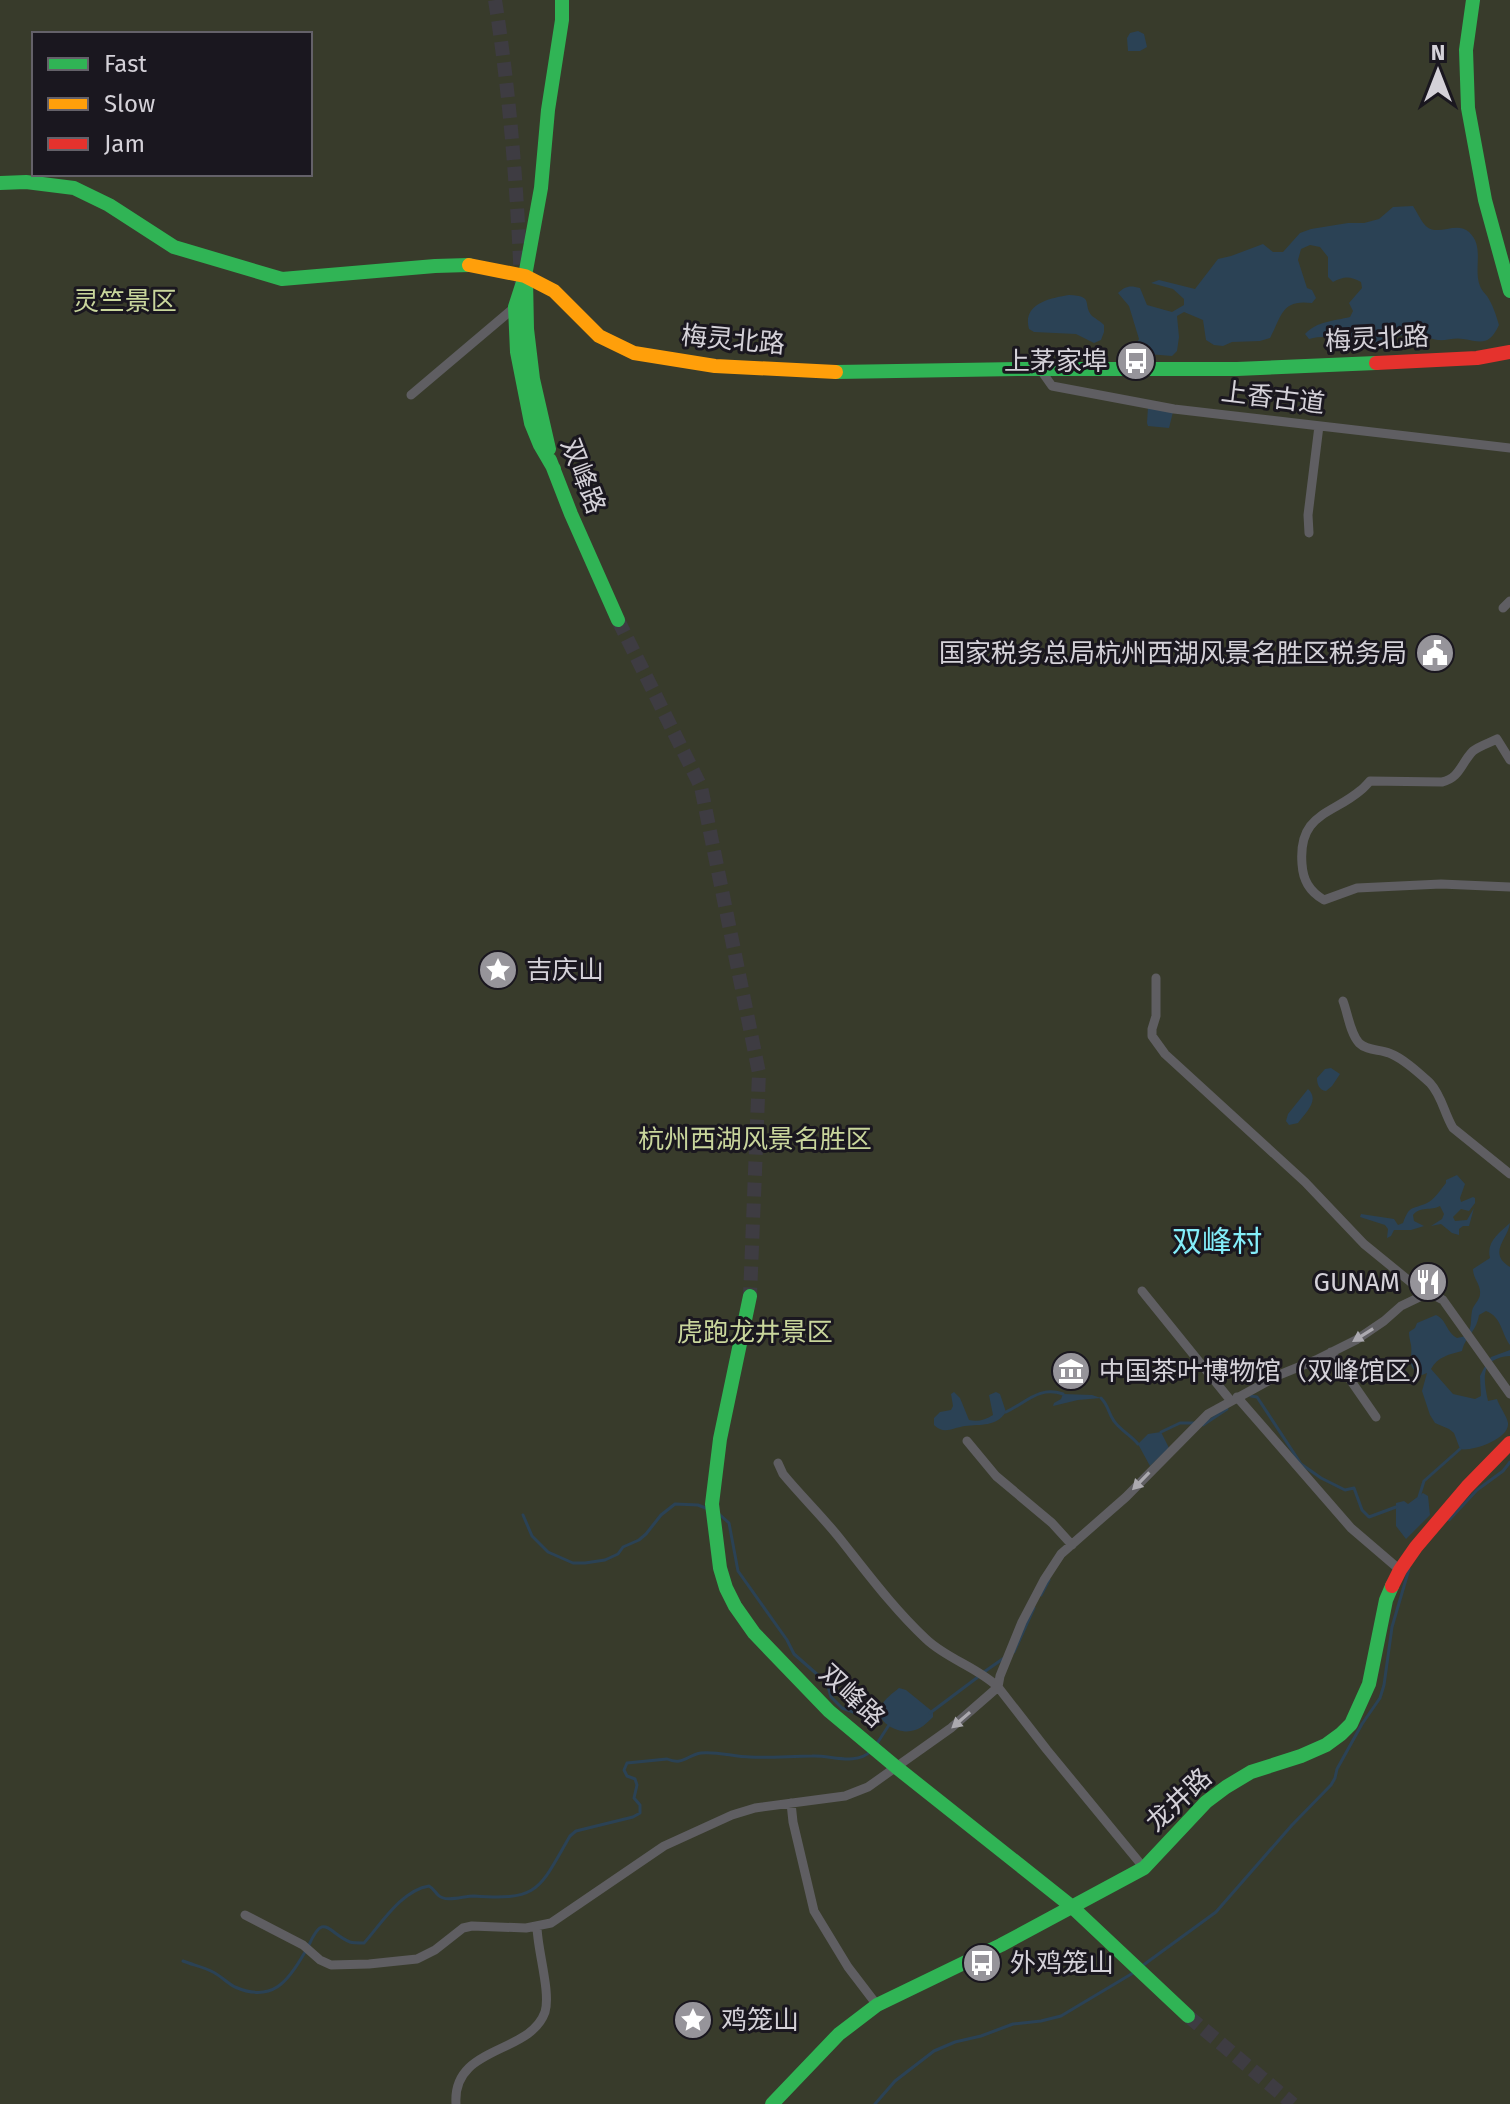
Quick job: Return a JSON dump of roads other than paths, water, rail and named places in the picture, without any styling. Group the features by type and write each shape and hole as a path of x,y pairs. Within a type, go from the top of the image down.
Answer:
{"street":[{"path":"554,469 531,423 517,352 515,307 525,276 541,188 562,0"},
{"path":"1473,0 1466,50 1468,108 1485,200 1510,291"},
{"name":"梅灵北路","path":"0,183 26,182 74,188 109,205 174,247 282,279 473,265 525,276 554,291 599,336 634,353 715,366 850,373 1237,369 1477,358 1510,352"},
{"path":"525,276 533,379 554,469"},
{"path":"411,395 515,307"},
{"name":"双峰路","path":"523,343 538,429 571,514 618,620"},
{"name":"上香古道","path":"1040,369 1052,386 1174,409 1510,448"},
{"path":"1309,533 1308,515 1319,426"},
{"path":"1510,760 1497,739 1474,750 1451,780 1370,781 1363,789 1320,815 1302,844 1302,857 1308,887 1324,900 1357,888 1441,884 1510,887"},
{"path":"1156,978 1156,1016 1152,1036 1165,1054 1305,1182 1364,1244 1413,1284 1443,1300 1510,1394"},
{"path":"1343,1001 1353,1033 1360,1043 1391,1053 1422,1076 1439,1094 1453,1128 1510,1174"},
{"path":"1142,1291 1351,1528 1400,1570"},
{"path":"245,1915 308,1948 320,1960 331,1965 417,1959 463,1928 526,1928 551,1923 664,1846 743,1811 845,1796 868,1787 951,1728 998,1687 1022,1622 1061,1554 1126,1497 1208,1414 1279,1375 1356,1340 1401,1306 1428,1293"},
{"name":"双峰路","path":"750,1296 713,1482 712,1511 720,1568 735,1606 754,1633 829,1711 1071,1906 1188,2016"},
{"path":"1331,1352 1376,1417"},
{"path":"967,1441 996,1476 1052,1523 1072,1545"},
{"name":"龙井路","path":"772,2104 839,2034 877,2005 1001,1945 1144,1868 1206,1802 1226,1787 1251,1772 1326,1745 1341,1734 1351,1724 1369,1684 1386,1600 1400,1570 1467,1487 1510,1443"},
{"path":"778,1463 783,1474 868,1576 925,1638 998,1687 1144,1868"},
{"path":"791,1803 814,1911 848,1967 877,2005"},
{"path":"456,2104 460,2077 479,2060 522,2037 533,2028 545,2010 537,1926"}],"water":[{"path":"1138,31 1144,34 1147,47 1140,51 1128,51 1127,38 1130,33"},
{"path":"1413,206 1427,227 1437,230 1464,229 1474,238 1480,286 1491,303 1499,325 1488,339 1438,340 1414,333 1371,343 1333,337 1309,339 1305,334 1315,326 1350,317 1353,311 1349,303 1362,288 1361,282 1350,278 1333,282 1328,277 1328,257 1320,247 1310,245 1301,249 1298,260 1307,288 1316,298 1312,303 1294,304 1284,310 1270,338 1214,345 1206,340 1203,320 1184,312 1177,316 1179,337 1177,351 1172,356 1136,353 1135,346 1139,339 1129,306 1118,293 1125,288 1140,288 1147,305 1172,312 1184,305 1184,299 1173,289 1151,283 1159,280 1195,289 1218,259 1263,244 1273,252 1283,252 1300,233 1311,229 1364,223 1379,219 1393,207"},
{"path":"1069,295 1085,299 1089,312 1104,325 1101,340 1094,343 1076,334 1034,332 1029,329 1028,320 1034,308 1046,300"},
{"path":"1148,407 1173,412 1169,428 1148,426"},
{"path":"1331,1068 1340,1074 1326,1091 1319,1086 1317,1078 1325,1069"},
{"path":"1308,1089 1313,1097 1310,1106 1298,1123 1289,1125 1286,1121 1288,1114"},
{"path":"1457,1175 1465,1184 1461,1202 1475,1198 1469,1211 1461,1209 1453,1217 1455,1221 1467,1220 1474,1208 1469,1226 1459,1229 1459,1235 1441,1224 1431,1226 1442,1219 1444,1214 1440,1206 1419,1210 1413,1215 1414,1221 1424,1226 1394,1230 1387,1238 1385,1225 1360,1217 1361,1214 1394,1219 1398,1225 1403,1223 1412,1208 1430,1202 1446,1180"},
{"path":"1510,1223 1499,1251 1503,1262 1510,1267 1510,1345 1498,1321 1486,1311 1479,1315 1462,1351 1440,1359 1431,1369 1453,1394 1475,1399 1481,1396 1480,1376 1491,1357 1510,1350 1510,1356 1489,1365 1485,1377 1488,1401 1497,1399 1508,1423 1507,1429 1489,1443 1460,1449 1454,1433 1435,1423 1430,1415 1422,1391 1427,1373 1422,1375 1413,1369 1409,1332 1417,1323 1436,1315 1457,1338 1466,1336 1480,1294 1473,1269 1490,1258 1492,1243"},
{"path":"954,1392 960,1398 969,1420 981,1420 993,1415 989,1395 996,1392 1000,1394 1006,1412 993,1422 941,1430 934,1425 934,1418 940,1412 951,1410 951,1394"},
{"path":"1063,1394 1092,1395 1101,1398 1053,1406"},
{"path":"1161,1432 1169,1448 1150,1466 1138,1444 1148,1434"},
{"path":"1423,1493 1428,1496 1430,1515 1406,1539 1396,1526 1396,1503 1404,1501 1408,1504"},
{"path":"899,1688 906,1690 933,1712 933,1717 926,1724 917,1729 900,1731 881,1718 882,1704"}],"waterway":[{"path":"1006,1412 1033,1396 1047,1392 1063,1394"},
{"path":"1251,1396 1257,1397 1301,1464 1345,1490 1354,1488 1362,1510 1369,1517 1396,1507"},
{"path":"1101,1398 1116,1424 1138,1444"},
{"path":"1203,1425 1227,1409"},
{"path":"1161,1432 1180,1423 1195,1423"},
{"path":"1419,1497 1424,1481 1460,1449"},
{"path":"1449,1520 1477,1490 1510,1462"},
{"path":"523,1515 532,1536 548,1552 573,1563 585,1563 618,1554 623,1547 646,1534 661,1515 675,1504 698,1505 708,1509"},
{"path":"719,1514 729,1523 738,1571 794,1654 827,1683 831,1697 842,1708 864,1716 883,1717"},
{"path":"1142,1966 1216,1912 1331,1785 1362,1724 1380,1698 1392,1627 1409,1569"},
{"path":"1041,1595 1049,1580"},
{"path":"1014,1652 1034,1608"},
{"path":"984,1672 1004,1658"},
{"path":"930,1713 978,1677"},
{"path":"876,1745 889,1725"},
{"path":"309,1945 323,1927 350,1942 364,1943 401,1901 429,1886 441,1897 450,1899 512,1896 535,1888 576,1831 640,1813 640,1805 634,1798 635,1779 627,1776 624,1770 627,1763 677,1761 707,1753 744,1757 819,1756 851,1759 871,1751"},
{"path":"183,1961 210,1970 235,1987 259,1992 278,1987 305,1952"},
{"path":"875,2104 895,2081 934,2051 1013,2024 1061,2016 1133,1973"}],"tunnel":[{"path":"495,0 512,141 521,283"},
{"path":"618,620 701,787 759,1073 750,1296"},
{"path":"1188,2016 1293,2104"}],"place":[{"name":"上茅家埠","path":"1136,361"},
{"name":"国家税务总局杭州西湖风景名胜区税务局","path":"1435,653"},
{"name":"吉庆山","path":"498,970"},
{"name":"GUNAM","path":"1428,1282"},
{"name":"中国茶叶博物馆（双峰馆区）","path":"1071,1371"},
{"name":"外鸡笼山","path":"982,1963"},
{"name":"鸡笼山","path":"693,2020"}],"district":[{"name":"双峰村","path":"1217,1242"}],"park label":[{"name":"灵竺景区","path":"125,301"},
{"name":"杭州西湖风景名胜区","path":"755,1139"},
{"name":"虎跑龙井景区","path":"755,1332"}]}
